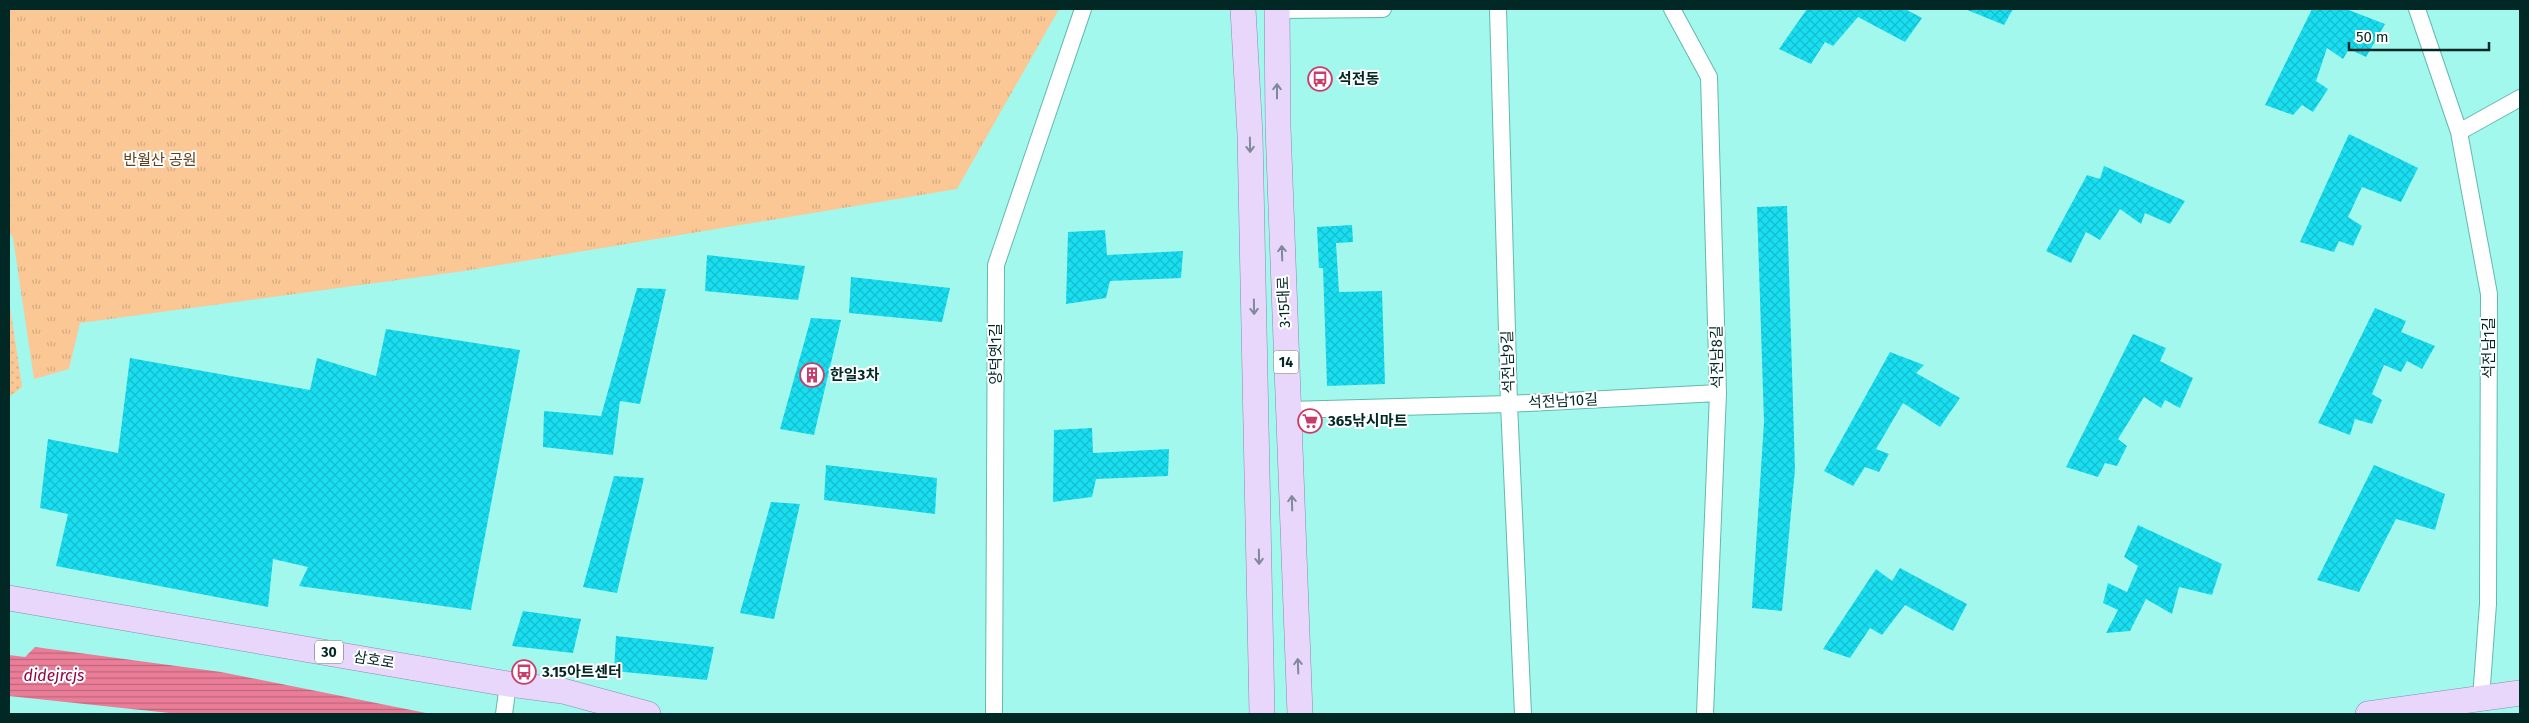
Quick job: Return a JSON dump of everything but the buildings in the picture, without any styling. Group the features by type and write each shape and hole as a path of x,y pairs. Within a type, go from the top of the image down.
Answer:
{"main road":[{"name":"3·15대로","path":"1243,9 1250,135 1262,714"},
{"name":"3·15대로","path":"1277,10 1278,127 1300,714"},
{"name":"삼호로","path":"9,598 187,627 508,684 563,691 648,714"},
{"path":"2368,714 2520,692"}],"street":[{"name":"양덕옛1길","path":"994,714 996,265 1083,9"},
{"path":"1277,10 1383,9"},
{"name":"석전남9길","path":"1498,9 1509,404 1523,714"},
{"name":"석전남8길","path":"1672,9 1709,76 1718,393 1705,714"},
{"name":"석전남1길","path":"2417,9 2459,132 2489,294 2488,604 2481,698"},
{"path":"2459,132 2520,98"},
{"name":"석전남10길","path":"1288,410 1509,404 1718,393"},
{"path":"504,714 508,684"}],"green space":[{"name":"반월산 공원","path":"9,9 1059,9 957,189 464,271 80,323 69,369 34,379 13,238 9,232"},
{"path":"9,300 22,387 9,397"}],"water":[{"name":"didejrcjs","path":"35,647 221,672 431,714 179,714 9,696 9,655 25,657"}],"place":[{"name":"석전동","path":"1320,79"},
{"name":"한일3차","path":"812,375"},
{"name":"365낚시마트","path":"1310,421"},
{"name":"3.15아트센터","path":"524,672"}]}
